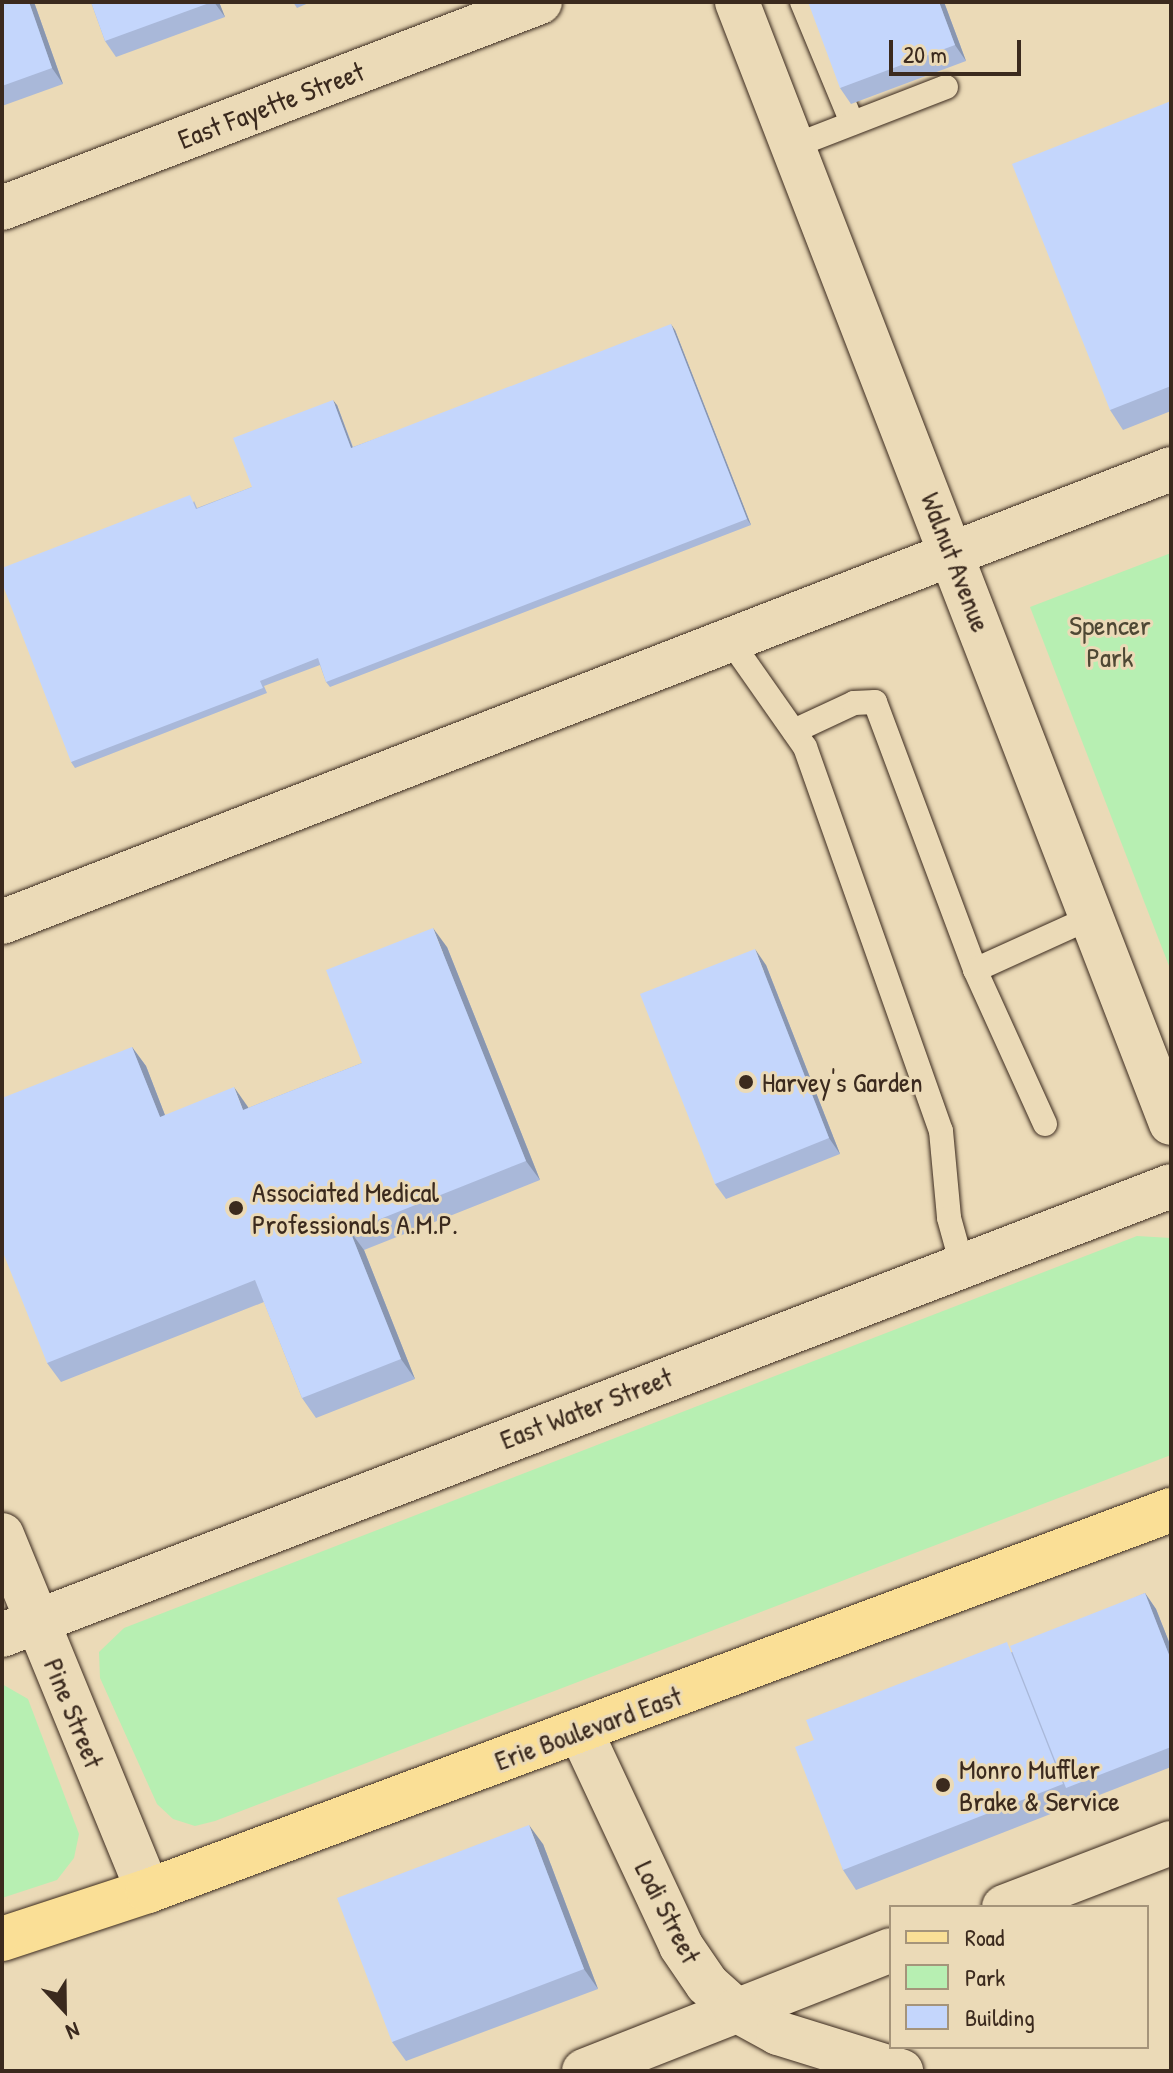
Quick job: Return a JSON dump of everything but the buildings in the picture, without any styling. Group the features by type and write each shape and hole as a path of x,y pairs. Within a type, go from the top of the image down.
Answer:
{"main road":[{"name":"Erie Boulevard East","path":"2,1939 148,1891 1171,1510"}],"street":[{"name":"East Fayette Street","path":"2,208 540,2"},
{"name":"Walnut Avenue","path":"737,2 1171,1123"},
{"path":"2,922 1171,469"},
{"name":"East Water Street","path":"19,1628 1171,1186"},
{"name":"Pine Street","path":"2,1535 19,1628 148,1891"},
{"name":"Lodi Street","path":"580,1730 681,1946 707,1984 736,2010 778,2033 901,2071"},
{"path":"1009,1905 1171,1843"},
{"path":"584,2071 889,1951"}],"lane":[{"path":"802,2 852,123"},
{"path":"794,146 946,87"},
{"path":"729,639 805,747 941,1131 949,1218 962,1265"},
{"path":"794,731 854,703 875,702 975,970 1045,1124"},
{"path":"975,970 1092,917"}],"green space":[{"name":"Spencer Park","path":"1171,553 1171,971 1030,607"},
{"path":"1137,1236 1171,1238 1171,1455 215,1821 195,1826 173,1819 157,1804 100,1678 99,1652 124,1628"},
{"path":"2,1684 28,1699 79,1834 74,1858 57,1880 2,1898"}],"place":[{"name":"Harvey's Garden","path":"746,1082"},
{"name":"Associated Medical Professionals A.M.P.","path":"236,1208"},
{"name":"Monro Muffler Brake & Service","path":"943,1785"}]}
